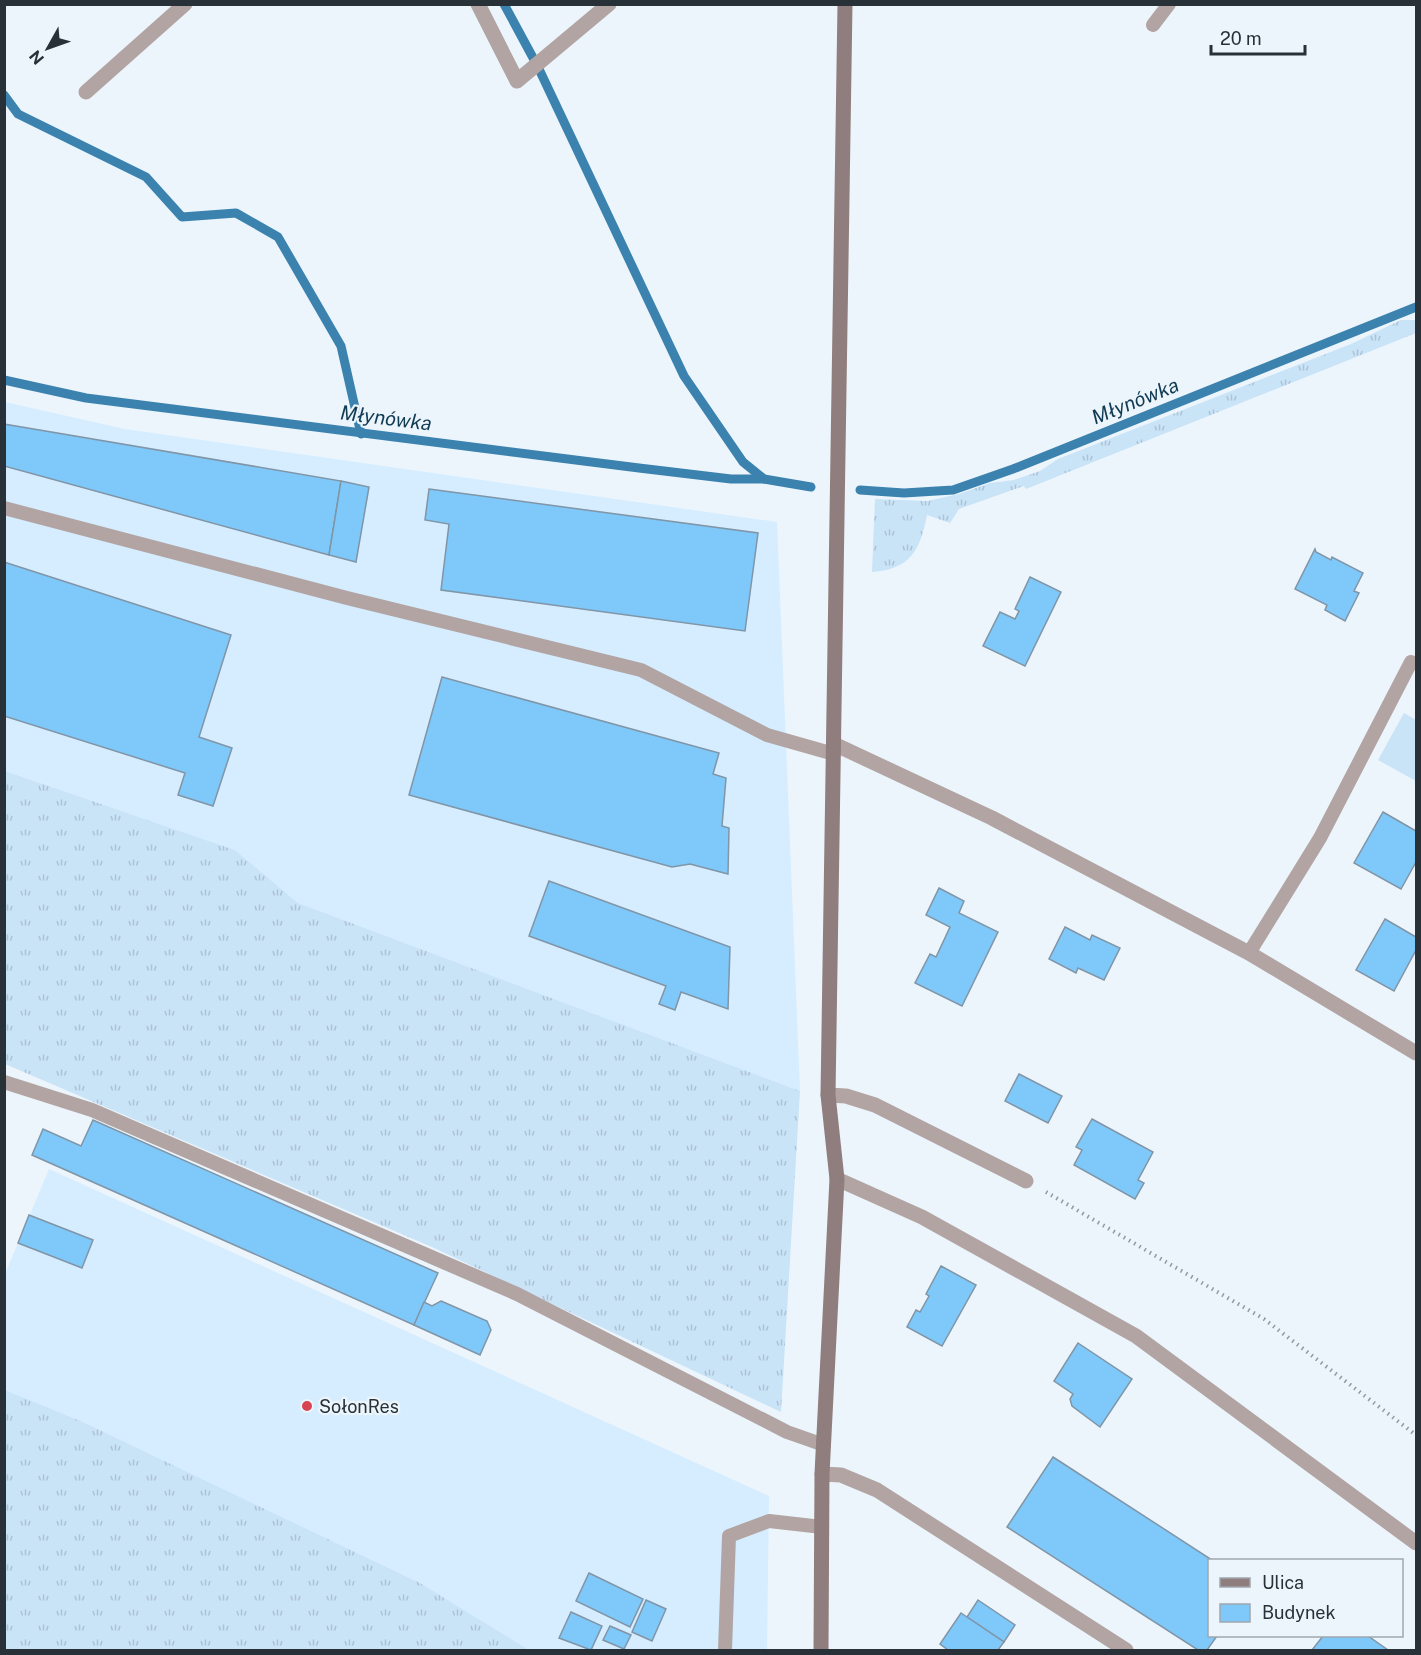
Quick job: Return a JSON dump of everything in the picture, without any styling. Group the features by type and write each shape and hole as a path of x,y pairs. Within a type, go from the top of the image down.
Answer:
{"street":[{"path":"86,92 185,4"},
{"path":"477,4 517,81 609,4"},
{"path":"821,1650 822,1473 837,1179 828,1095 844,4"},
{"path":"834,749 992,818 1250,952 1416,1053"},
{"path":"828,1095 846,1096 875,1105 1026,1181"},
{"path":"837,1179 922,1217 1136,1336 1416,1542"},
{"path":"822,1473 841,1475 877,1490 1126,1650"}],"lane":[{"path":"1153,25 1168,4"},
{"path":"4,508 346,598 641,670 767,735 834,749"},
{"path":"1250,952 1320,837 1411,662"},
{"path":"4,1082 92,1110 517,1294 787,1432 824,1445"},
{"path":"725,1650 729,1536 769,1521 822,1527"}],"path":[{"path":"1026,1181 1264,1319 1416,1435"}],"shaded area":[{"path":"5,402 125,429 777,522 800,1091 298,903 235,850 5,771"},
{"name":"SołonRes","path":"49,1169 769,1496 767,1650 529,1650 420,1583 83,1422 5,1390 5,1274"}],"green space":[{"path":"1401,320 1416,320 1416,333 1026,489 1024,486 959,509 950,523 927,515 921,538 912,556 896,567 872,572 875,499 927,501 959,494 990,483 1014,480 1040,471 1058,459 1351,344"},
{"path":"1404,713 1416,720 1416,781 1378,760"},
{"path":"5,771 235,850 298,903 800,1091 781,1412 432,1247 5,1064"},
{"path":"5,1390 83,1422 420,1583 529,1650 9,1650 4,1648"}],"building":[{"path":"4,424 341,481 329,555 4,466"},
{"path":"341,481 369,487 356,562 329,555"},
{"path":"429,489 758,533 745,631 441,590 449,524 425,520"},
{"path":"1315,549 1316,552 1331,560 1332,557 1363,573 1354,591 1359,593 1345,621 1325,610 1327,605 1295,589"},
{"path":"4,562 231,635 199,737 232,748 213,806 178,795 185,773 4,716"},
{"path":"1030,577 1061,592 1025,666 983,646 1000,612 1015,619 1019,611 1015,609"},
{"path":"442,677 719,753 713,774 726,778 722,826 729,828 728,874 690,864 672,867 409,795"},
{"path":"1383,812 1416,831 1416,862 1401,889 1354,863"},
{"path":"549,881 730,947 728,1009 681,992 675,1010 659,1004 666,986 529,936"},
{"path":"939,888 964,901 959,913 998,932 962,1006 915,983 930,954 936,957 950,927 926,915"},
{"path":"1385,919 1416,937 1416,950 1394,991 1356,970"},
{"path":"1065,927 1090,940 1092,935 1120,948 1104,980 1078,968 1076,973 1049,959"},
{"path":"1019,1074 1062,1096 1048,1123 1005,1101"},
{"path":"1092,1119 1153,1152 1138,1180 1144,1183 1135,1199 1074,1165 1082,1150 1076,1147"},
{"path":"93,1120 438,1273 414,1325 32,1155 43,1129 81,1146"},
{"path":"29,1215 93,1240 82,1268 18,1243"},
{"path":"941,1266 976,1285 942,1346 907,1327 916,1310 920,1312 929,1296 926,1294"},
{"path":"441,1301 487,1321 491,1330 480,1355 414,1325 424,1302 432,1306"},
{"path":"1078,1343 1132,1379 1100,1427 1072,1406 1070,1399 1073,1394 1054,1381"},
{"path":"1053,1457 1210,1559 1208,1559 1208,1637 1216,1637 1207,1650 1198,1650 1007,1527"},
{"path":"589,1573 643,1599 630,1627 576,1601"},
{"path":"646,1600 666,1609 652,1641 632,1632"},
{"path":"978,1600 1015,1625 1004,1642 967,1617"},
{"path":"571,1612 602,1626 591,1650 559,1638"},
{"path":"961,1613 1004,1642 998,1650 948,1650 940,1644"},
{"path":"610,1626 631,1635 624,1649 603,1640"},
{"path":"1322,1637 1369,1637 1388,1650 1312,1650"}],"waterway":[{"name":"Młynówka","path":"504,4 538,67 684,376 743,462 764,479 811,487"},
{"path":"4,95 18,114 146,177 182,217 236,213 278,237 341,346 361,434"},
{"name":"Młynówka","path":"860,490 904,493 953,490 1013,469 1416,307"},
{"name":"Młynówka","path":"4,380 86,398 731,479 764,479"}],"place":[{"name":"SołonRes","path":"307,1406"}]}
